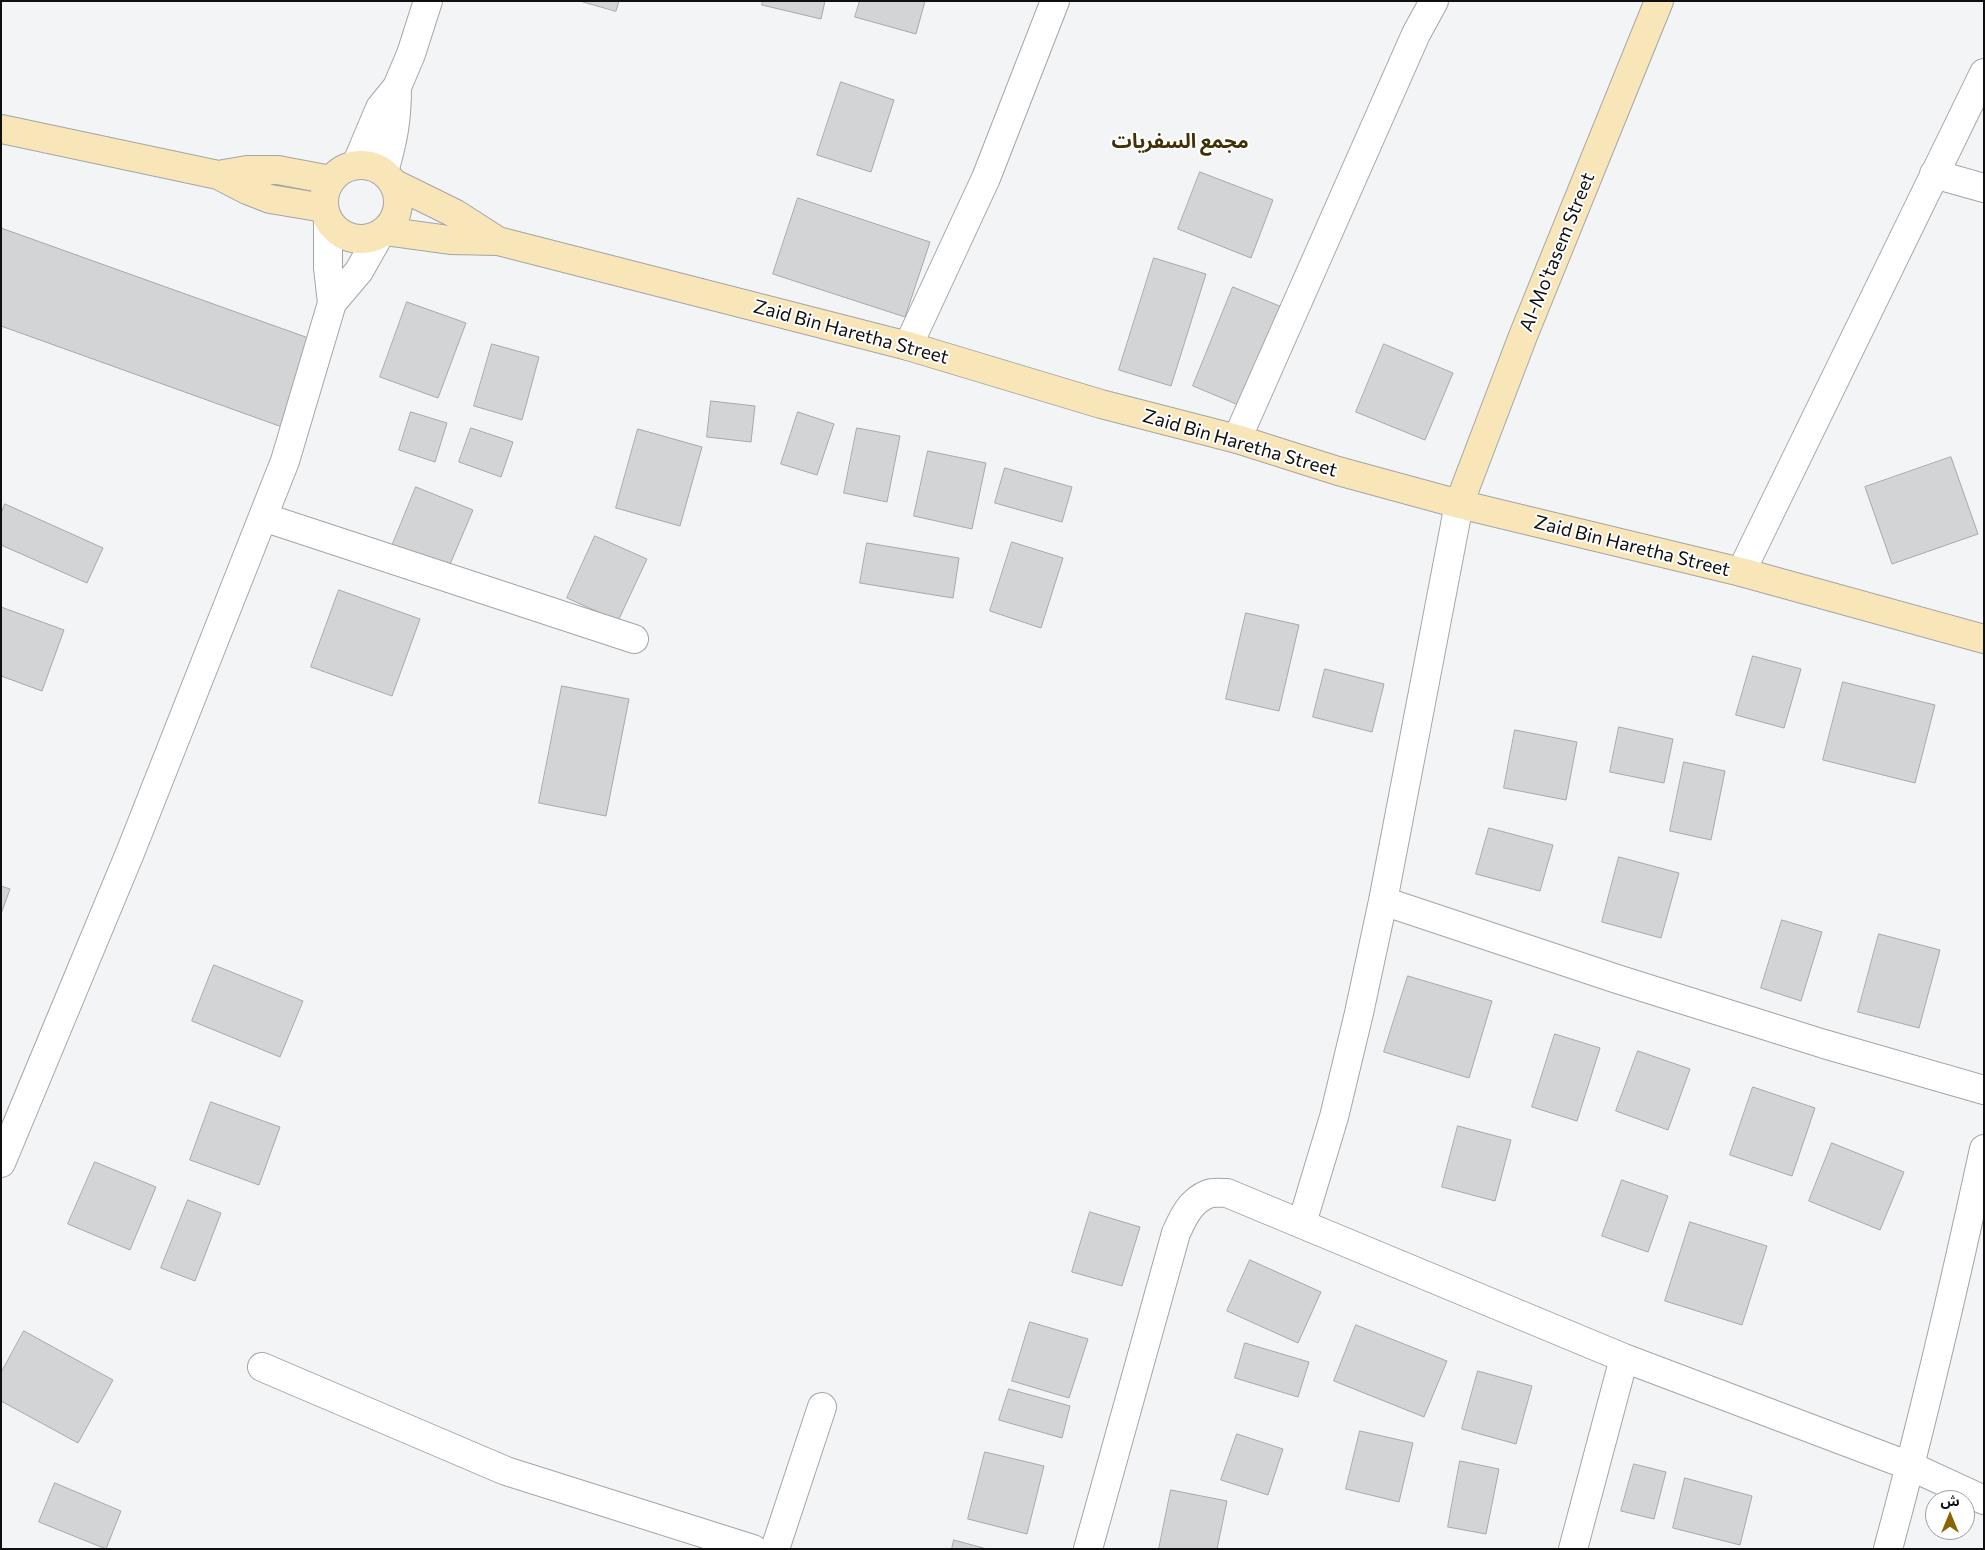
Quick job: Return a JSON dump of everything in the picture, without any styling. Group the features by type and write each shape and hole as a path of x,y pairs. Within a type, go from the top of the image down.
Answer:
{"street":[{"path":"356,165 380,108 397,87 411,54 428,1"},
{"path":"908,346 986,178 1055,1"},
{"path":"1237,440 1416,34 1434,1"},
{"name":"Al-Mo'tasem Street","path":"1459,504 1522,336 1659,1"},
{"path":"1741,572 1984,73"},
{"path":"388,178 397,115 397,87"},
{"path":"1,129 218,175 270,199 326,214 339,232 352,238 366,239 382,233"},
{"path":"1,1163 130,853 285,461 332,303 324,193 331,180 342,170 356,165 370,166 388,178 398,196 398,209 393,221 382,233 359,271 332,303"},
{"path":"218,175 247,170 278,170 331,180"},
{"path":"1934,174 1984,188"},
{"name":"Zaid Bin Haretha Street","path":"388,178 456,214 498,241"},
{"name":"Zaid Bin Haretha Street","path":"382,233 450,240 498,241 908,346 1101,404 1237,440 1338,471 1459,504 1741,572 1984,639"},
{"path":"1302,1223 1334,1117 1383,900 1459,504"},
{"path":"263,517 634,639"},
{"path":"1383,900 1636,985 1824,1044 1984,1090"},
{"path":"1888,1549 1956,1282 1984,1149"},
{"path":"1088,1549 1176,1233 1185,1213 1208,1194 1227,1193 1624,1358 1910,1466 1984,1500"},
{"path":"1573,1549 1624,1358"},
{"path":"262,1367 506,1471 752,1549"},
{"path":"775,1549 822,1407"}],"building":[{"path":"580,1 619,1 616,11"},
{"path":"763,1 825,1 821,19 762,5"},
{"path":"860,1 925,1 916,34 855,17"},
{"path":"841,82 894,100 871,172 817,155"},
{"path":"1200,172 1273,200 1251,258 1178,229"},
{"path":"798,198 930,242 905,317 773,274"},
{"path":"1,228 314,340 282,427 1,326"},
{"path":"1154,258 1206,274 1171,386 1119,370"},
{"path":"1233,287 1282,307 1241,406 1193,386"},
{"path":"407,302 466,323 438,398 380,377"},
{"path":"492,344 539,357 522,420 474,406"},
{"path":"1384,344 1453,373 1425,440 1356,412"},
{"path":"711,401 755,406 751,442 707,437"},
{"path":"411,412 447,423 435,462 399,450"},
{"path":"798,412 834,424 817,475 781,464"},
{"path":"471,428 513,442 501,477 459,462"},
{"path":"857,428 900,436 887,502 844,493"},
{"path":"638,429 702,447 680,526 616,508"},
{"path":"928,451 986,463 972,529 914,516"},
{"path":"1951,457 1978,534 1892,564 1865,487"},
{"path":"1005,468 1072,487 1062,522 995,503"},
{"path":"416,487 473,510 448,569 392,546"},
{"path":"5,504 103,548 87,583 1,545 1,514"},
{"path":"595,536 647,559 618,621 567,598"},
{"path":"1012,542 1063,558 1041,628 990,611"},
{"path":"867,543 959,558 953,598 860,583"},
{"path":"339,590 420,619 392,696 311,667"},
{"path":"1,607 64,630 42,691 1,676"},
{"path":"1246,613 1299,625 1279,711 1226,699"},
{"path":"1753,656 1801,669 1784,728 1736,715"},
{"path":"1325,669 1384,684 1372,732 1313,717"},
{"path":"1843,682 1935,705 1915,783 1823,760"},
{"path":"562,686 629,699 606,816 539,803"},
{"path":"1619,727 1673,739 1664,783 1610,772"},
{"path":"1515,730 1577,742 1566,800 1504,788"},
{"path":"1684,762 1725,771 1711,840 1670,831"},
{"path":"1489,828 1553,845 1540,891 1476,874"},
{"path":"1619,857 1679,873 1661,938 1602,922"},
{"path":"1,886 10,889 1,914"},
{"path":"1782,920 1822,932 1801,1001 1761,988"},
{"path":"1879,934 1940,950 1919,1028 1858,1012"},
{"path":"214,965 303,1001 280,1057 192,1021"},
{"path":"1408,976 1492,1001 1469,1078 1384,1052"},
{"path":"1555,1034 1600,1048 1577,1121 1532,1107"},
{"path":"1638,1051 1690,1069 1668,1130 1616,1111"},
{"path":"1753,1087 1815,1108 1792,1176 1730,1155"},
{"path":"211,1102 280,1127 259,1185 190,1160"},
{"path":"1458,1126 1511,1140 1495,1201 1442,1187"},
{"path":"1832,1143 1904,1172 1880,1230 1809,1201"},
{"path":"95,1162 156,1187 130,1250 68,1224"},
{"path":"1622,1180 1668,1196 1648,1252 1602,1236"},
{"path":"188,1200 221,1213 195,1281 161,1268"},
{"path":"1090,1212 1140,1227 1122,1286 1072,1272"},
{"path":"1690,1222 1767,1246 1742,1325 1665,1301"},
{"path":"1250,1260 1321,1292 1298,1343 1227,1311"},
{"path":"1030,1322 1088,1339 1069,1398 1012,1381"},
{"path":"1356,1325 1447,1361 1424,1417 1334,1381"},
{"path":"24,1331 113,1380 78,1443 1,1401 1,1373"},
{"path":"1245,1343 1309,1362 1298,1397 1235,1378"},
{"path":"1478,1371 1532,1386 1516,1444 1462,1429"},
{"path":"1009,1389 1070,1406 1062,1438 999,1420"},
{"path":"1360,1431 1413,1443 1399,1502 1346,1489"},
{"path":"1237,1434 1283,1449 1268,1495 1221,1480"},
{"path":"985,1452 1044,1466 1027,1534 968,1519"},
{"path":"1460,1461 1499,1469 1486,1534 1448,1527"},
{"path":"1634,1464 1666,1472 1654,1519 1621,1511"},
{"path":"1685,1478 1752,1496 1740,1545 1673,1528"},
{"path":"55,1483 121,1511 106,1549 39,1522"},
{"path":"1171,1490 1227,1501 1217,1549 1159,1549"},
{"path":"954,1540 987,1549 952,1549"}],"district":[{"name":"مجمع السفريات","path":"1180,141"}]}
